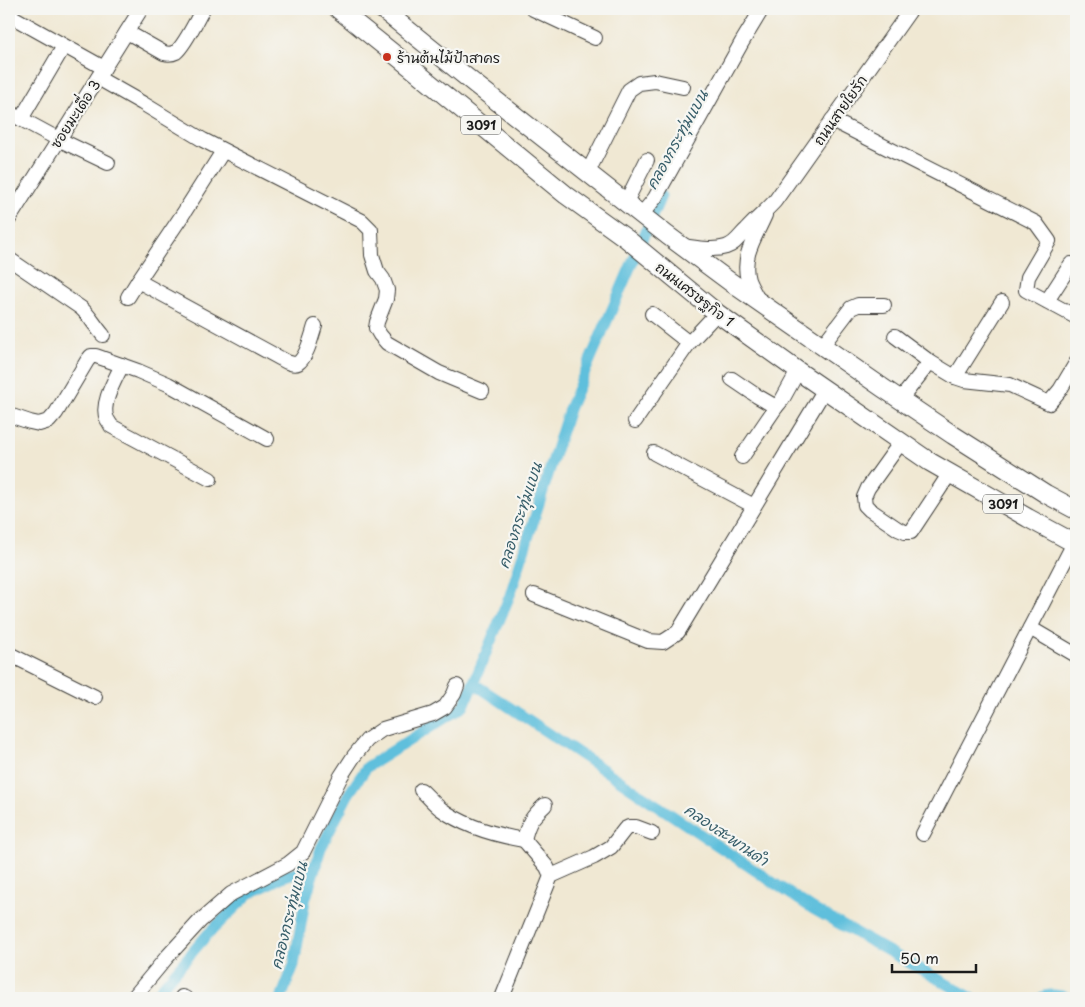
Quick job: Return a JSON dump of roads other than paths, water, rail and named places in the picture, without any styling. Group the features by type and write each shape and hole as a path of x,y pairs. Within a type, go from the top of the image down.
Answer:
{"main road":[{"name":"ถนนเศรษฐกิจ 1","path":"338,9 566,195 627,239 717,313 930,462 1075,543"},
{"name":"3091","path":"382,9 475,84 729,281 900,400 1046,494 1076,510"}],"street":[{"name":"ซอยมะเดื่อ 3","path":"11,212 141,9"},
{"path":"126,32 164,53 175,52 182,45 203,9"},
{"path":"533,9 595,38"},
{"path":"644,216 762,9"},
{"name":"ถนนสายใยรัก","path":"683,246 713,249 728,246 737,240 768,210 911,9"},
{"path":"11,21 64,46 142,103 202,140 362,221 371,230 372,255 377,271 383,279 387,290 386,299 376,328 380,335 387,343 439,373 482,391"},
{"path":"64,46 15,116 108,163"},
{"path":"588,172 629,90 639,83 655,81 683,88"},
{"path":"832,120 1036,224 1049,241 1028,277 1026,290 1076,317"},
{"path":"128,297 223,151"},
{"path":"626,202 647,160"},
{"name":"ถนนสายใยรัก","path":"760,302 748,280 746,266 748,250 768,210"},
{"path":"9,259 81,308 102,335"},
{"path":"1047,301 1071,264"},
{"path":"138,281 287,362 294,364 304,357 315,326"},
{"path":"955,377 1002,302"},
{"path":"822,346 851,308 858,305 884,305"},
{"path":"635,421 689,343 717,313"},
{"path":"652,314 689,343"},
{"path":"895,336 930,362 955,377 964,380 1010,385 1049,403 1060,390 1076,363"},
{"path":"9,415 39,424 49,421 87,360 91,356 96,356 168,384 267,439"},
{"path":"900,400 930,362"},
{"path":"122,365 108,396 106,417 111,426 210,479"},
{"path":"742,457 782,400 798,371"},
{"path":"732,379 776,407"},
{"path":"534,595 648,641 663,642 678,632 825,389"},
{"path":"901,442 868,488 864,497 865,505 870,510 898,529 911,532 950,473"},
{"path":"654,453 754,506"},
{"path":"923,834 1075,543"},
{"path":"1030,628 1076,655"},
{"path":"9,654 95,697"},
{"path":"136,997 166,957 200,921 231,894 288,864 303,852 341,776 367,740 383,728 439,711 445,707 457,686"},
{"path":"421,790 440,809 458,819 498,835 524,840 547,867 552,876"},
{"path":"524,840 528,824 533,816 545,806"},
{"path":"502,998 552,876 611,847 625,829 629,827 636,827 652,833"}],"waterway":[{"name":"คลองกระทุ่มแบน","path":"281,998 294,965 305,901 321,848 348,795 367,767 464,706 510,595 569,409 661,196"},
{"name":"คลองสะพานดำ","path":"473,683 813,909 972,998"},
{"path":"153,998 207,935 249,894 282,877 316,865"},
{"name":"คลองสะพานดำ","path":"1041,998 1047,995 1068,998"}],"place":[{"name":"ร้านต้นไม้ป้าสาคร","path":"387,57"}]}
